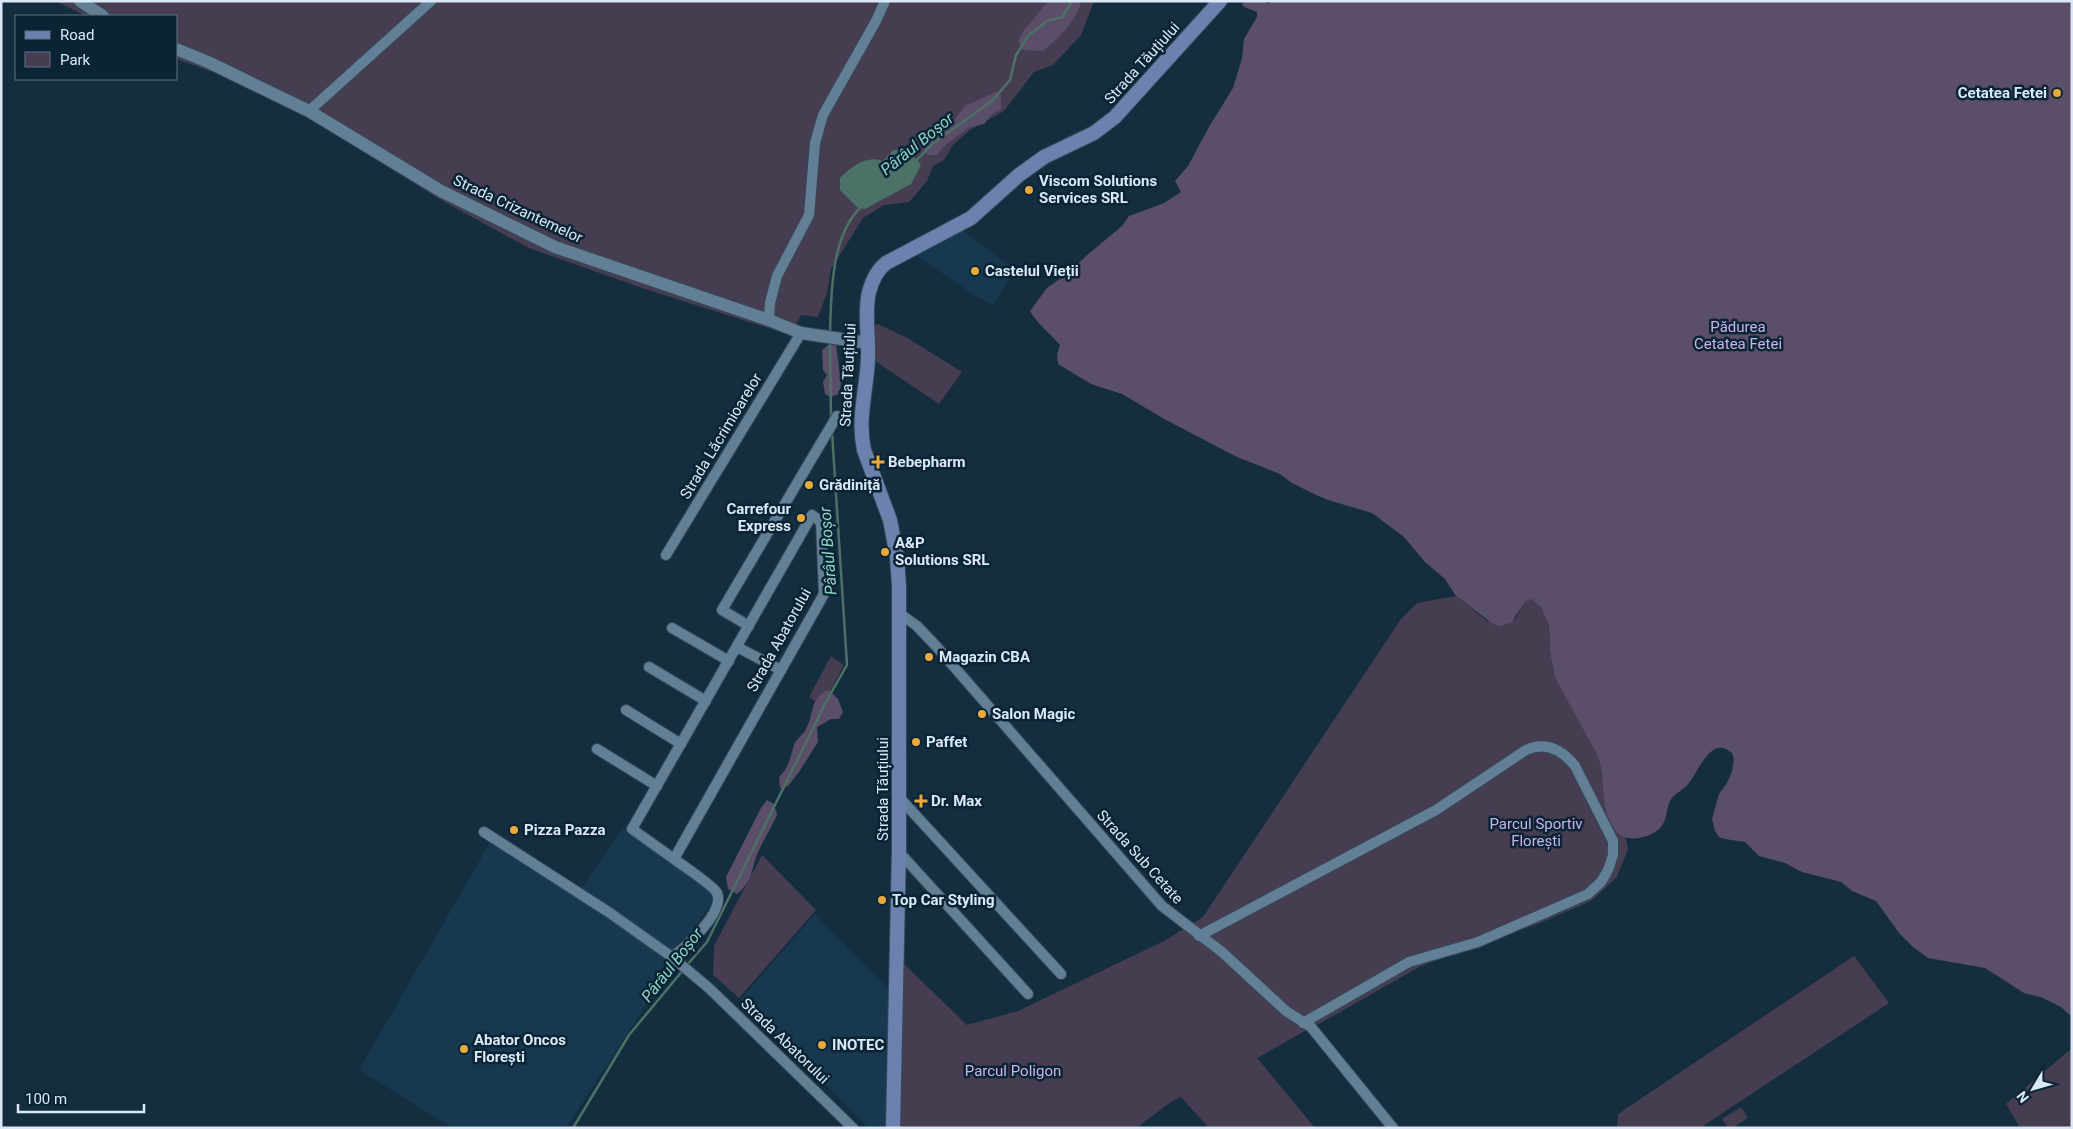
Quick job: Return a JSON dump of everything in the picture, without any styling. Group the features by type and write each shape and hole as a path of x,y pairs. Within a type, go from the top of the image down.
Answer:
{"main road":[{"name":"Strada Tăuțiului","path":"893,1128 899,852 899,612 894,537 884,499 870,468 861,438 867,303 872,284 881,268 895,258 971,218 1019,175 1044,157 1094,133 1130,102 1220,1"}],"street":[{"path":"80,1 101,15"},
{"path":"309,111 431,1"},
{"path":"769,320 770,302 777,276 809,215 815,143 823,115 876,21 885,1"},
{"name":"Strada Crizantemelor","path":"178,50 208,62 309,111 441,191 555,247 769,320 801,333 864,345"},
{"name":"Strada Lăcrimioarelor","path":"666,555 801,333"},
{"path":"749,626 722,610 837,416"},
{"name":"Strada Abatorului","path":"674,859 824,594 821,522 812,515 632,829 714,889 718,900 714,911 701,931 676,960"},
{"name":"Strada Sub Cetate","path":"899,612 917,626 936,646 1162,906 1222,952 1276,1003 1311,1028 1393,1128"},
{"path":"672,628 729,661"},
{"path":"737,647 781,670"},
{"path":"649,667 706,701"},
{"path":"626,710 681,744"},
{"path":"1199,936 1436,810 1526,750 1533,747 1548,746 1566,755 1574,766 1613,841 1612,861 1605,877 1594,890 1566,905 1478,942 1409,962 1303,1023"},
{"path":"597,749 657,786"},
{"path":"898,796 1061,974"},
{"name":"Strada Abatorului","path":"484,832 610,913 676,960 853,1128"},
{"path":"899,852 1028,994"}],"shaded area":[{"path":"906,147 921,165 911,184 865,209 858,208 840,190 840,178 850,169 871,159 883,161 892,151"},
{"name":"Castelul Vieții","path":"959,228 1011,267 1011,275 993,305 974,295 914,254"},
{"path":"623,828 713,893 715,898 670,963 631,1029 566,1128 453,1128 359,1070 496,832 581,889"},
{"path":"815,914 891,992 887,1128 869,1128 740,1000"}],"green space":[{"path":"56,1 1094,1 1081,35 1053,65 1034,72 1004,111 970,130 953,145 944,160 933,166 927,181 909,202 884,205 863,218 831,269 827,293 818,317 801,315 790,335 642,288 529,248 441,200 309,118 216,73 178,60 178,15 84,15"},
{"path":"1050,1 1081,1 1071,22 1049,46 1043,51 1023,50 1018,42 1022,33"},
{"name":"Pădurea Cetatea Fetei","path":"1244,1 1264,1 1267,4 1273,1 2072,1 2072,1017 2061,1007 2043,998 2024,993 1985,968 1928,958 1899,933 1876,901 1852,891 1841,882 1802,872 1785,863 1759,856 1745,842 1719,837 1715,831 1712,819 1719,794 1727,783 1732,771 1734,759 1732,753 1725,748 1718,748 1706,756 1689,783 1672,798 1663,824 1657,831 1638,838 1620,835 1610,822 1607,813 1602,773 1597,754 1555,678 1550,652 1549,625 1541,607 1531,599 1525,602 1511,623 1499,626 1493,624 1456,596 1445,579 1425,562 1404,537 1372,513 1316,495 1292,483 1280,474 1237,457 1166,420 1122,394 1091,384 1058,364 1057,354 1060,345 1040,325 1030,311 1047,288 1071,271 1122,226 1129,216 1164,203 1181,192 1175,181 1188,166 1233,88 1242,58 1244,39 1257,17 1257,12 1244,7 1242,4"},
{"path":"996,92 1001,95 1001,110 992,114 984,124 968,128 943,147 937,155 928,155 924,150 928,143 951,127 965,106"},
{"path":"878,324 909,339 962,372 939,404 875,361 874,326"},
{"path":"836,344 841,384 839,394 831,397 825,394 823,382 827,375 823,370 822,350 828,345"},
{"path":"1456,596 1487,621 1506,625 1516,618 1525,602 1531,599 1541,607 1549,625 1550,652 1555,678 1592,742 1600,760 1602,778 1626,838 1628,849 1617,877 1591,901 1540,923 1421,966 1257,1058 1315,1128 1209,1128 1181,1097 1171,1102 1136,1128 898,1128 903,963 967,1025 1018,1011 1164,941 1203,917 1401,619 1417,603"},
{"path":"831,656 844,665 822,706 809,697"},
{"path":"829,690 838,699 843,712 839,719 831,719 817,727 818,742 788,786 780,788 779,777 787,766 795,743 809,724 815,701"},
{"path":"767,800 774,804 777,815 758,852 747,884 737,894 728,889 726,877 761,808"},
{"path":"762,855 816,910 739,998 713,975 714,946"},
{"path":"1854,956 1889,1003 1700,1128 1617,1128 1618,1114"},
{"path":"2072,1048 2072,1128 2020,1128 2006,1104"},
{"path":"1741,1107 1748,1118 1732,1128 1728,1128 1722,1119"}],"waterway":[{"name":"Pârâul Boșor","path":"915,162 931,145 993,100 1010,80 1016,55 1028,36 1047,21 1062,17 1072,1"},
{"name":"Pârâul Boșor","path":"830,334 832,284 838,249 851,219 861,207"},
{"name":"Pârâul Boșor","path":"830,342 831,419"},
{"name":"Pârâul Boșor","path":"687,965 707,942 827,700 847,665 832,432"},
{"name":"Pârâul Boșor","path":"573,1128 629,1035 684,969"}],"place":[{"name":"Cetatea Fetei","path":"2057,93"},
{"name":"Viscom Solutions Services SRL","path":"1029,190"},
{"name":"Castelul Vieții","path":"975,271"},
{"name":"Bebepharm","path":"878,462"},
{"name":"Grădiniță","path":"809,485"},
{"name":"Carrefour Express","path":"801,518"},
{"name":"A&P Solutions SRL","path":"885,552"},
{"name":"Magazin CBA","path":"929,657"},
{"name":"Salon Magic","path":"982,714"},
{"name":"Paffet","path":"916,742"},
{"name":"Dr. Max","path":"921,801"},
{"name":"Pizza Pazza","path":"514,830"},
{"name":"Top Car Styling","path":"882,900"},
{"name":"INOTEC","path":"822,1045"},
{"name":"Abator Oncos Florești","path":"464,1049"}],"park label":[{"name":"Parcul Sportiv Florești","path":"1536,832"},
{"name":"Parcul Poligon","path":"1013,1071"}]}
